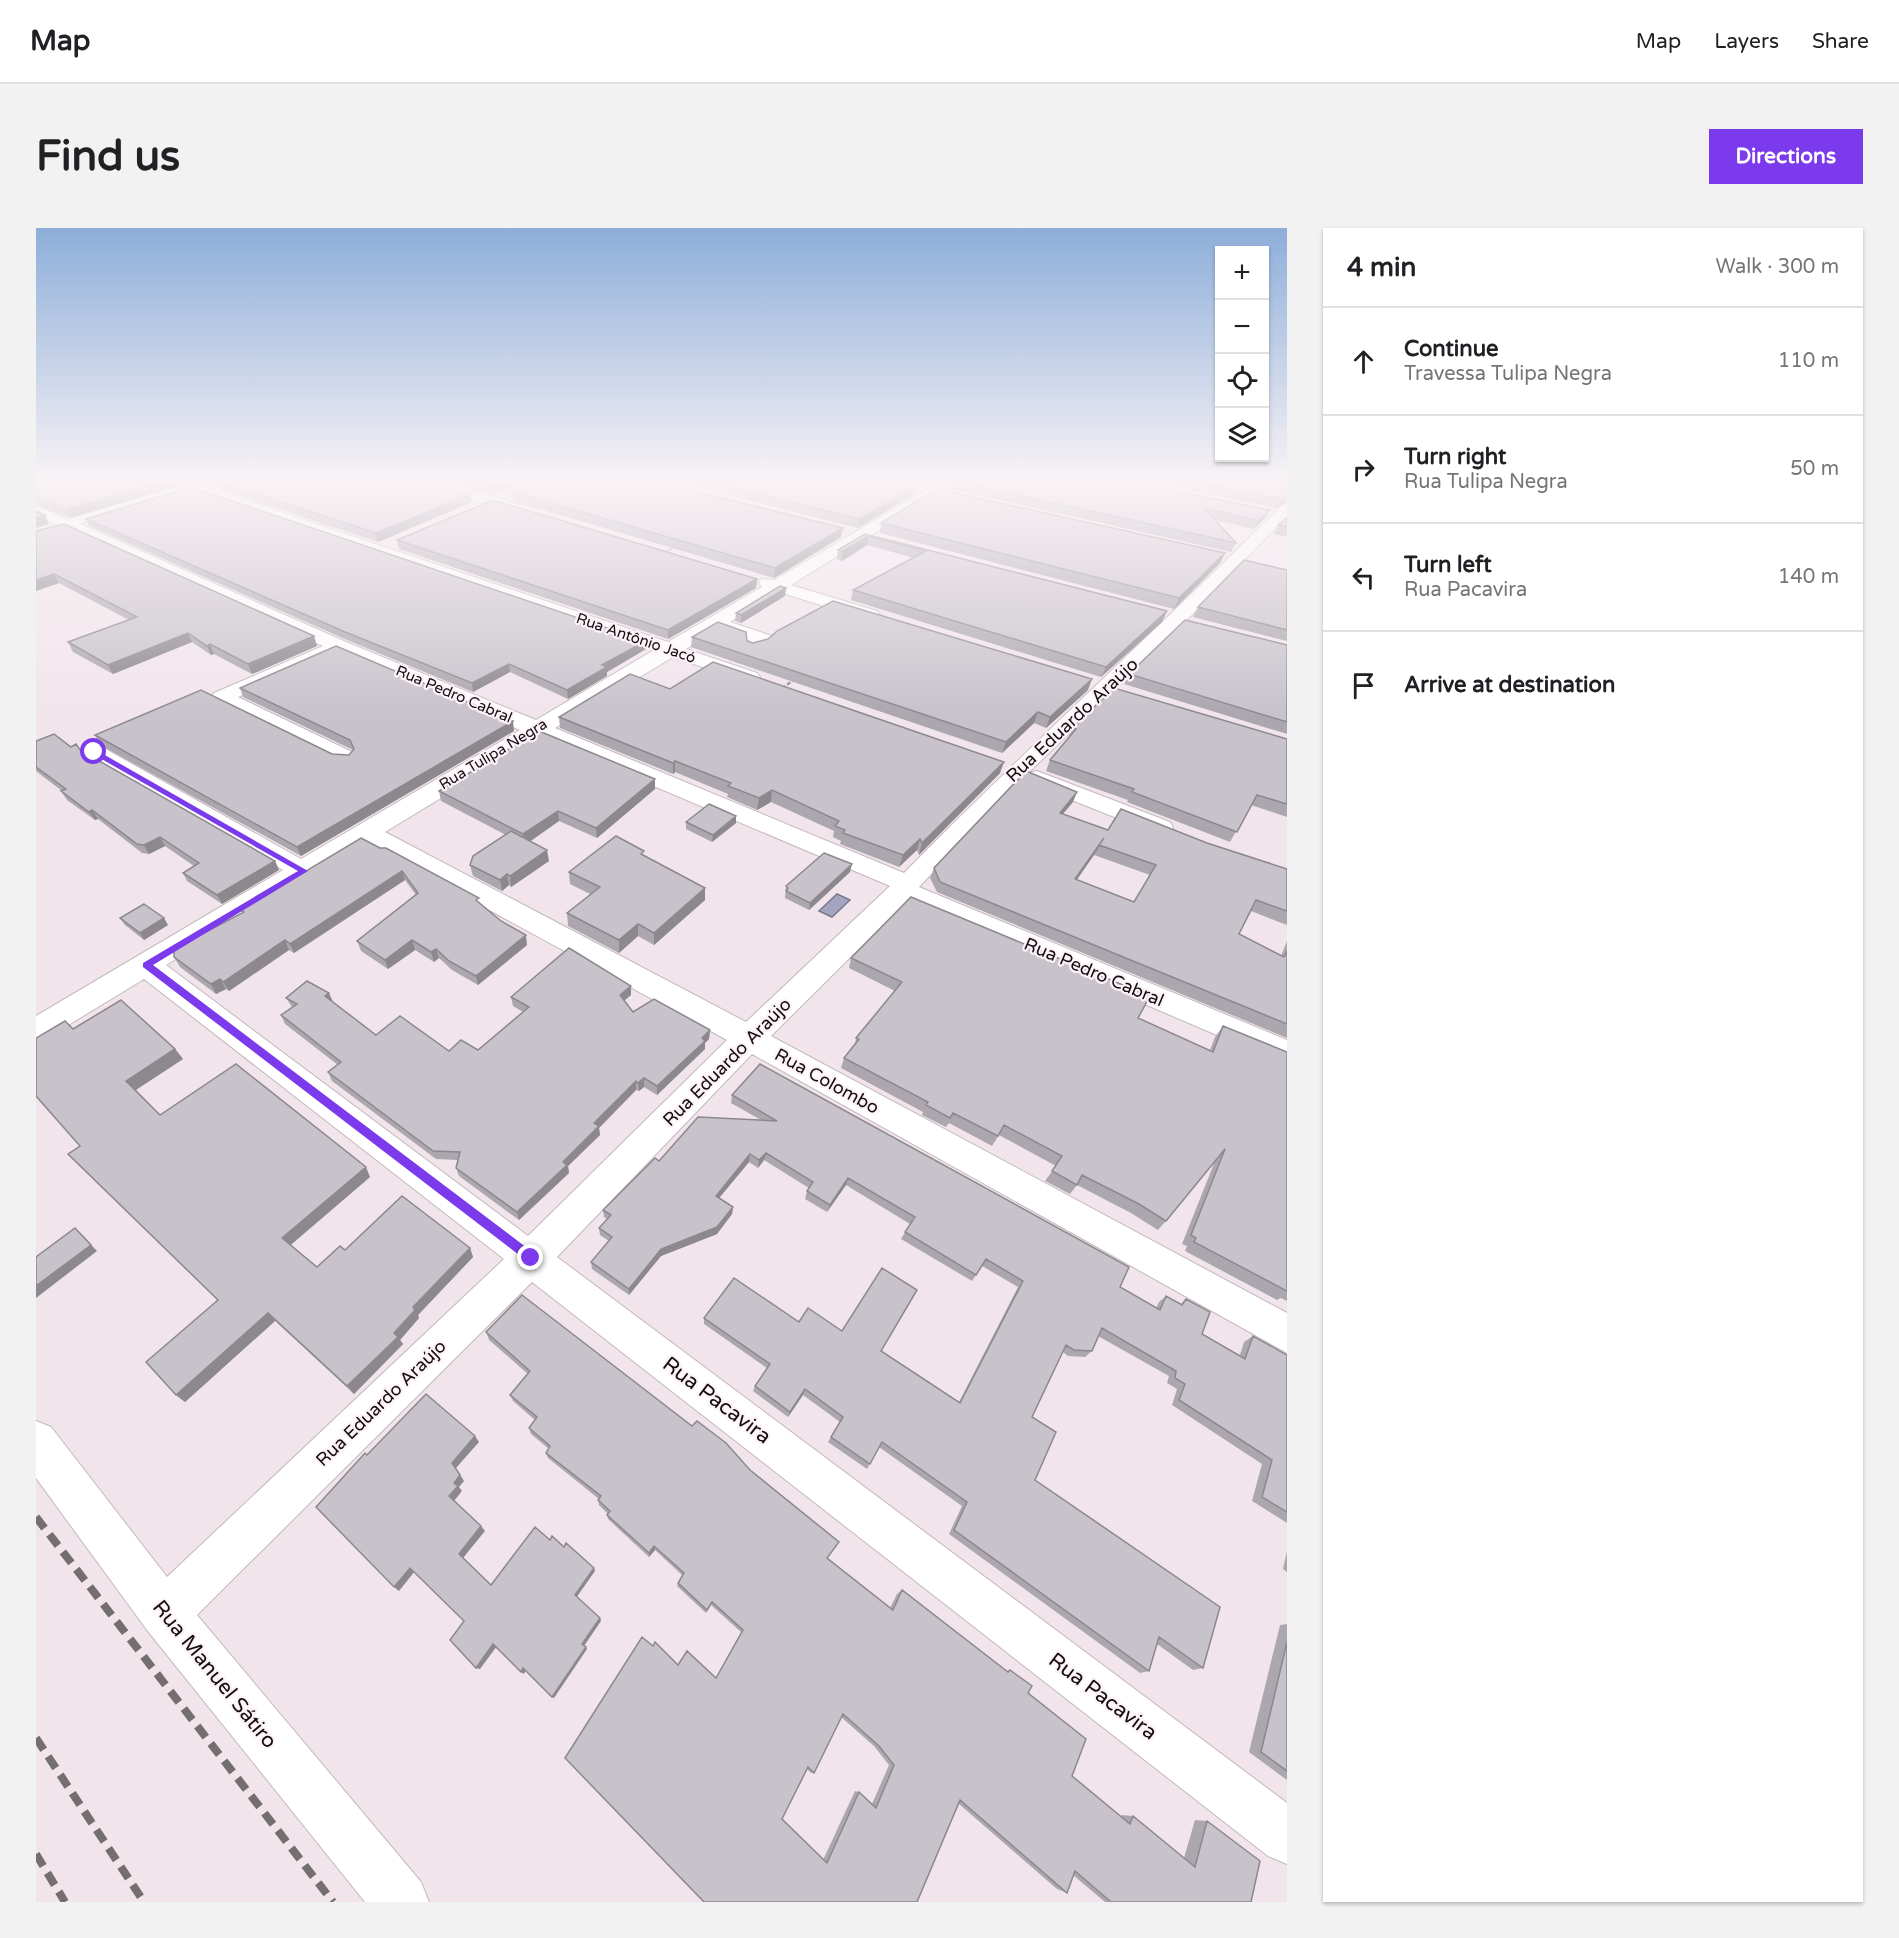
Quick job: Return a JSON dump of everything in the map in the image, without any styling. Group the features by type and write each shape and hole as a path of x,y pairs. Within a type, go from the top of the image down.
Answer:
{"street":[{"name":"Rua Pedro Cabral","path":"147,559 339,646 536,728 1287,1053"},
{"name":"Rua Antônio Jacó","path":"408,559 670,650 791,682"},
{"name":"Rua Tulipa Negra","path":"36,1030 304,871 536,728 822,559"},
{"path":"1228,559 1243,563"},
{"name":"Rua Eduardo Araújo","path":"164,1613 531,1258 749,1038 905,887 1018,770 1178,619 1246,559"},
{"path":"746,576 891,621"},
{"path":"715,623 765,640 755,646"},
{"path":"339,646 221,697 344,757"},
{"path":"94,752 304,871"},
{"path":"992,760 1178,834"},
{"name":"Rua Colombo","path":"366,832 749,1038 1287,1334"},
{"name":"Rua Pacavira","path":"146,965 1287,1837"},
{"name":"Rua Manuel Sátiro","path":"36,1442 164,1613 401,1902"}],"water":[{"path":"837,894 850,900 832,917 819,911"}],"building":[{"path":"36,559 142,559 314,636 248,664 210,644 207,646 188,633 108,665 68,642 137,617 54,574 36,580"},
{"path":"178,559 404,559 646,641 602,665 607,667 567,690 509,664 472,683 345,632"},
{"path":"455,559 691,559 757,579 668,630"},
{"path":"744,559 790,559 775,568"},
{"path":"911,559 964,559 1167,611 1106,667 853,590"},
{"path":"1025,559 1219,559 1179,598"},
{"path":"1244,560 1287,570 1287,630 1198,607"},
{"path":"780,586 786,588 741,615 736,613"},
{"path":"833,601 1092,679 1050,717 1038,712 1006,742 692,637 718,622 746,632 747,641 753,643 768,639 777,631"},
{"path":"1185,620 1287,645 1287,722 1129,674"},
{"path":"336,646 513,721 297,847 95,735 201,690 332,754 349,755 354,749 350,740 240,688"},
{"path":"713,662 1004,762 922,843 920,839 903,855 843,833 845,830 835,826 839,821 772,790 759,798 728,786 731,783 675,761 673,763 559,717 630,674 670,689"},
{"path":"1114,688 1287,739 1287,804 1257,795 1237,832 1132,792 1134,789 1050,760 1076,729 1072,728"},
{"path":"539,731 655,779 596,828 558,811 523,834 439,791"},
{"path":"54,734 71,747 76,744 80,750 275,861 217,895 183,873 199,863 160,837 144,845 137,844 92,810 89,812 61,791 66,789 36,767 36,741"},
{"path":"1026,771 1077,792 1060,813 1108,830 1121,809 1207,843 1287,869 1287,911 1256,900 1239,934 1284,957 1287,951 1287,1024 940,882 934,868","holes":["1099,845 1156,865 1134,902 1075,879"]},
{"path":"709,804 736,816 713,835 686,822"},
{"path":"511,831 547,850 510,876 507,874 500,880 470,865 473,856"},
{"path":"616,836 644,851 641,854 705,888 654,933 638,924 619,940 567,913 600,887 569,872"},
{"path":"361,838 380,848 386,848 479,898 476,900 501,921 526,935 476,976 449,961 436,949 431,952 412,940 385,960 357,941 418,893 402,871 290,944 285,940 223,982 220,979 211,984 174,957 174,949 244,912 241,910"},
{"path":"824,853 852,864 810,903 786,891 788,888 786,886"},
{"path":"911,897 1150,996 1138,1018 1213,1052 1223,1026 1287,1052 1287,1291 1194,1242 1196,1238 1191,1235 1225,1149 1166,1221 1139,1204 1082,1175 1077,1185 1052,1171 1062,1156 1004,1125 998,1136 953,1113 950,1118 926,1105 928,1102 844,1058 859,1039 856,1038 902,982 851,958"},
{"path":"144,904 164,918 140,933 120,918"},
{"path":"569,948 631,986 620,995 633,1012 654,999 710,1030 702,1038 705,1041 657,1086 644,1078 638,1083 636,1081 594,1123 599,1126 563,1162 567,1165 517,1212 456,1168 460,1152 433,1151 328,1072 341,1062 281,1015 297,1004 286,998 307,981 329,993 325,996 376,1035 400,1016 449,1051 461,1040 478,1050 529,1007 511,997"},
{"path":"121,1000 175,1049 126,1081 160,1115 236,1064 366,1167 282,1238 317,1267 340,1246 345,1250 402,1196 470,1248 413,1307 415,1310 394,1333 398,1337 347,1386 268,1313 176,1395 146,1362 218,1300 68,1154 80,1146 36,1096 36,1038 65,1021 73,1029"},
{"path":"760,1064 1129,1267 1120,1287 1160,1310 1166,1296 1182,1305 1186,1299 1210,1312 1202,1334 1245,1359 1253,1336 1287,1355 1287,1512 1262,1497 1272,1460 1179,1400 1185,1384 1175,1378 1176,1371 1102,1328 1092,1351 1074,1350 1066,1345 1032,1417 1056,1432 1035,1480 1220,1607 1203,1668 1159,1637 1149,1671 954,1530 967,1502 882,1442 870,1464 831,1437 843,1417 805,1389 790,1412 755,1386 770,1364 704,1318 734,1278 799,1322 808,1308 842,1331 882,1268 917,1290 881,1351 960,1403 1023,1281 986,1259 976,1275 905,1232 915,1217 848,1178 830,1205 807,1191 813,1182 766,1153 759,1160 750,1154 716,1196 733,1207 717,1227 661,1249 629,1289 591,1262 612,1237 599,1228 611,1215 603,1210 655,1158 659,1161 698,1117 777,1121 732,1095"},
{"path":"75,1228 91,1245 36,1286 36,1257"},
{"path":"522,1295 692,1426 697,1421 726,1443 750,1470 839,1542 827,1558 893,1610 902,1590 1008,1672 1010,1670 1032,1686 1028,1693 1086,1739 1072,1776 1130,1824 1133,1816 1195,1867 1207,1821 1260,1861 1251,1902 1111,1902 1075,1871 1067,1893 960,1800 917,1902 704,1902 565,1758 642,1637 653,1646 655,1642 678,1665 687,1651 716,1678 743,1630 712,1602 707,1610 678,1583 684,1573 654,1546 649,1553 607,1515 610,1511 598,1500 601,1496 546,1453 550,1446 529,1428 537,1417 510,1395 530,1371 486,1332","holes":["843,1714 879,1746 894,1765 876,1808 859,1792 827,1863 782,1819 808,1767 814,1773"]},
{"path":"426,1394 475,1436 452,1463 460,1475 454,1483 458,1486 449,1496 481,1526 459,1554 491,1585 535,1527 550,1540 552,1536 564,1547 566,1543 594,1568 575,1595 600,1618 582,1644 586,1647 552,1697 523,1668 521,1672 493,1644 476,1668 450,1640 464,1621 410,1568 394,1587 316,1507 365,1453 367,1455"},
{"path":"1287,1642 1287,1771 1261,1752"}],"railway":[{"path":"36,1517 333,1902"},
{"path":"36,1738 144,1902"},
{"path":"36,1854 65,1902"}],"route":[{"path":"94,752 304,871 146,965 531,1258"}]}
